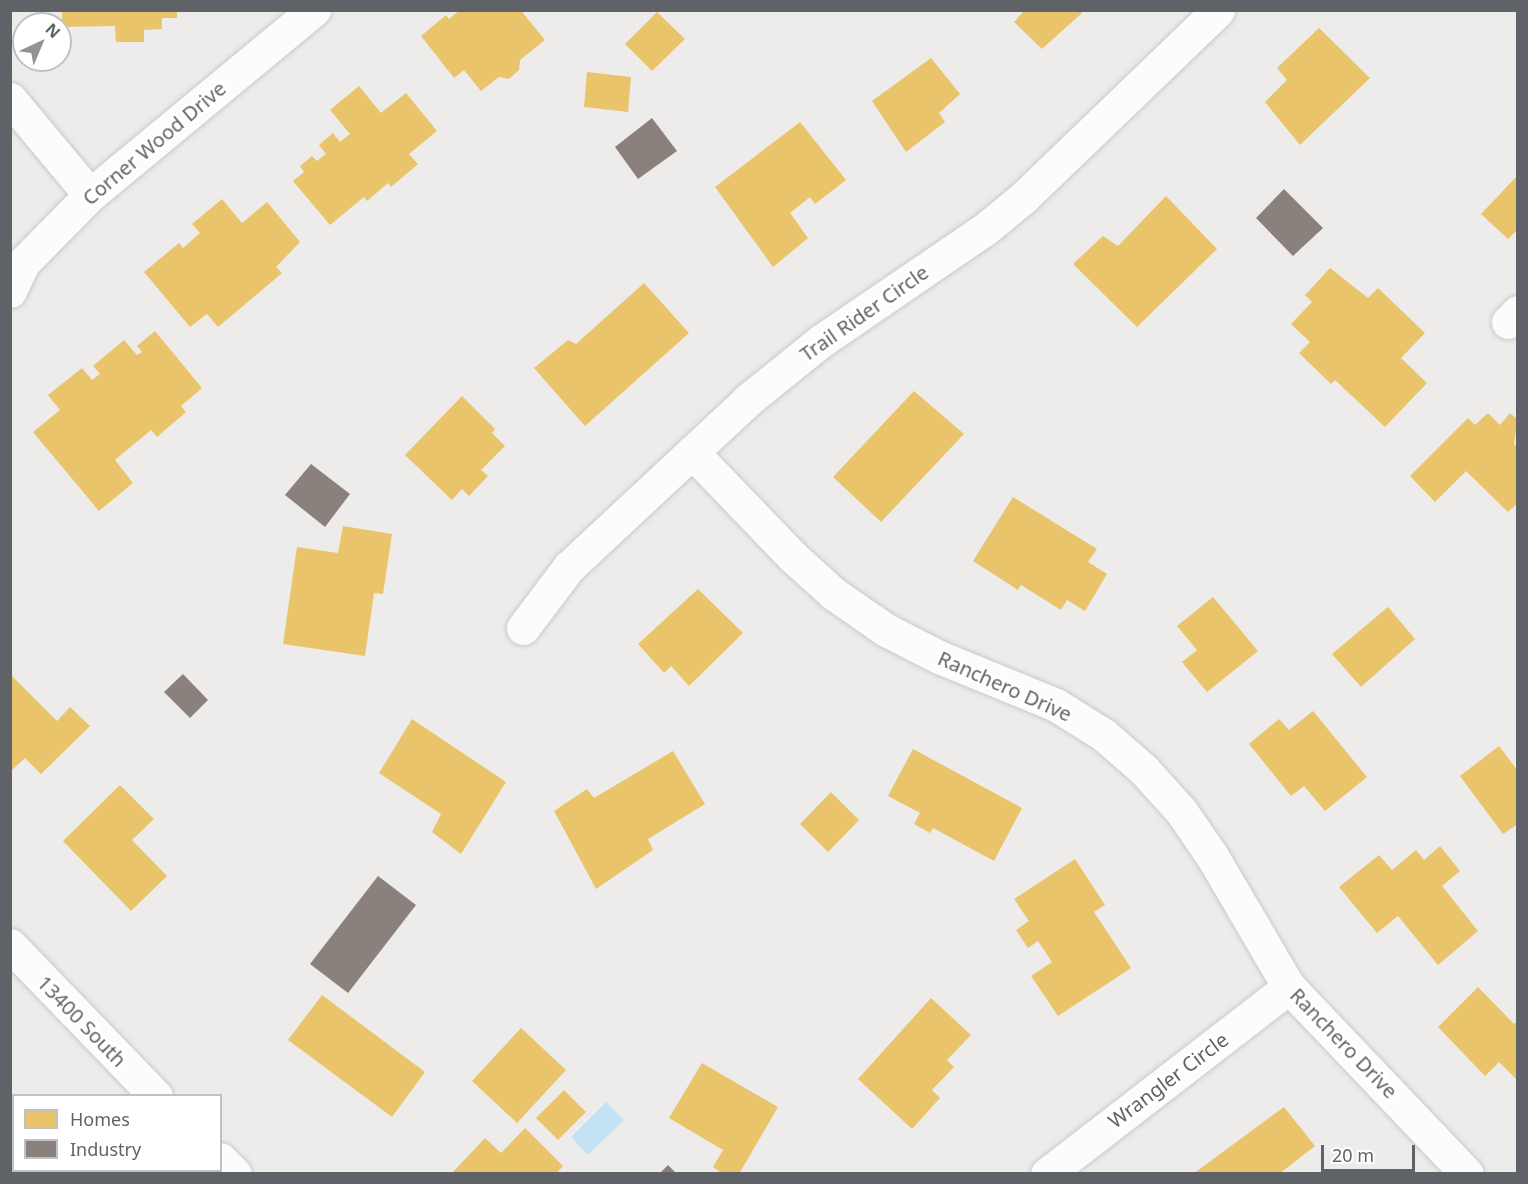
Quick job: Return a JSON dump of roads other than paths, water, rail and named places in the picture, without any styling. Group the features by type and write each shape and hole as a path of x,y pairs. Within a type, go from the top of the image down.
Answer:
{"street":[{"name":"Corner Wood Drive","path":"10,291 23,263 90,195 314,10"},
{"name":"Trail Rider Circle","path":"523,628 569,567 692,452 821,340 975,236 1024,197 1218,10"},
{"path":"10,99 90,195"},
{"name":"Ranchero Drive","path":"692,452 793,557 843,600 886,630 939,657 1056,705 1104,735 1144,771 1181,811 1212,856 1289,987 1467,1173"},
{"name":"13400 South","path":"10,945 155,1094"},
{"name":"Wrangler Circle","path":"1047,1173 1289,987"}],"water":[{"path":"606,1102 624,1120 588,1155 571,1137"}]}
